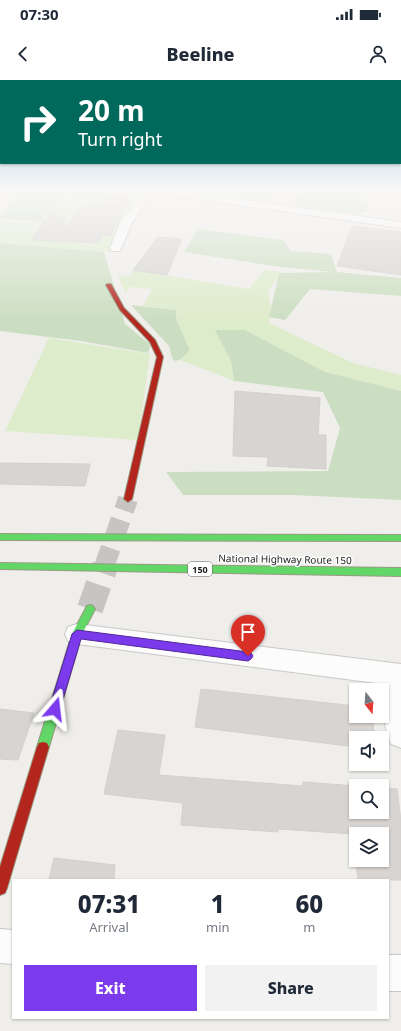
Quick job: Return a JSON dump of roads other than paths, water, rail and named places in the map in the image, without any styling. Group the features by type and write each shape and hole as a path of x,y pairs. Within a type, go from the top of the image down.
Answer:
{"main road":[{"path":"109,285 117,302 135,322 153,338 158,347 160,357 128,499"},
{"name":"National Highway Route 150","path":"0,537 401,538"},
{"name":"National Highway Route 150","path":"0,566 401,572"},
{"path":"0,888 77,634 90,609"}],"street":[{"path":"116,248 122,233"},
{"path":"77,634 394,674 401,735"},
{"path":"0,946 12,947"},
{"path":"389,972 401,973"}],"tunnel":[{"path":"104,567 128,499"},
{"path":"90,609 105,566"}]}
